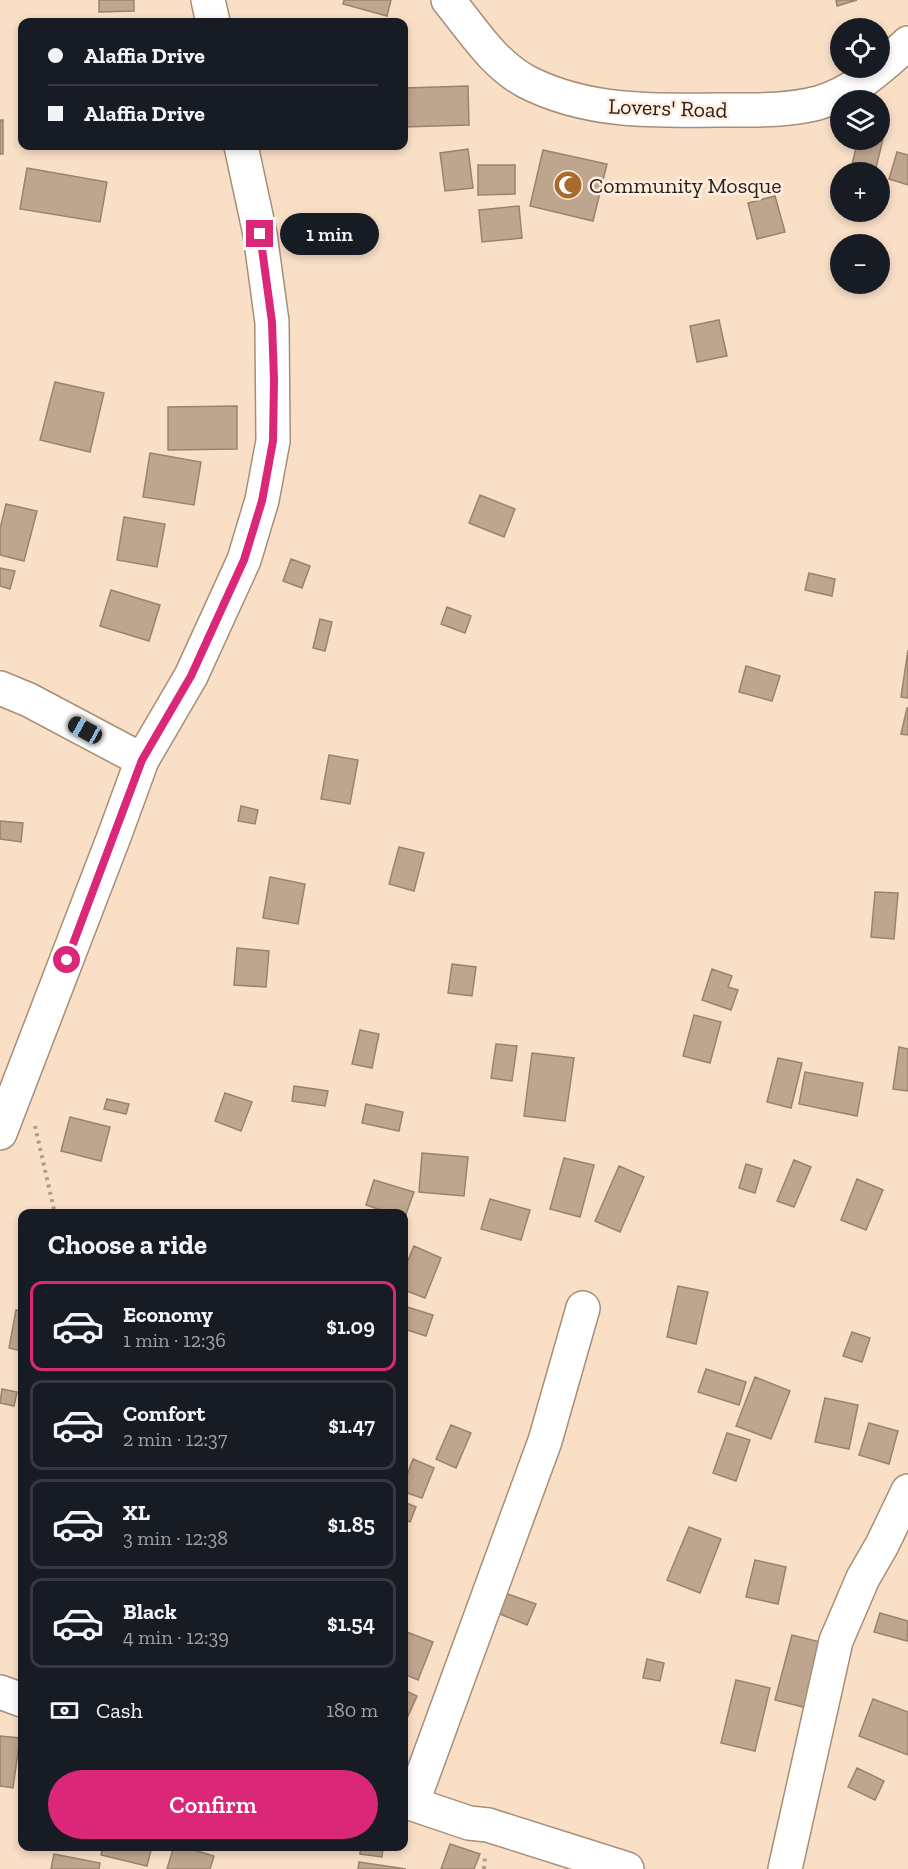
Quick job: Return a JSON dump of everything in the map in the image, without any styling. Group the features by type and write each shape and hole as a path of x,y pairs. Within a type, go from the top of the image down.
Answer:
{"street":[{"path":"208,0 212,18"},
{"name":"Lovers' Road","path":"448,0 489,52 526,81 582,103 620,109 786,109 819,103 851,90 908,43"},
{"path":"0,1133 142,760 191,676 244,560 262,501 273,441 272,322 260,234 242,150"},
{"path":"0,688 29,700 142,760"},
{"path":"583,1308 545,1441 408,1803 469,1823 488,1825 627,1869"},
{"path":"785,1869 836,1641 863,1578 908,1491"},
{"path":"0,1692 18,1699"}],"path":[{"path":"19,1086 28,1095 54,1209"}],"building":[{"path":"99,0 134,0 134,11 99,12"},
{"path":"344,0 391,0 387,16 343,4"},
{"path":"836,0 857,0 837,6"},
{"path":"468,86 469,125 408,127 408,88"},
{"path":"0,120 3,120 3,154 0,154"},
{"path":"468,149 473,188 445,191 440,153"},
{"name":"Community Mosque","path":"543,150 607,164 593,221 530,206"},
{"path":"856,150 880,150 877,162 852,162"},
{"path":"897,152 908,155 908,185 890,179"},
{"path":"478,165 515,165 515,194 478,195"},
{"path":"27,168 107,182 100,222 20,209"},
{"path":"775,196 785,232 757,239 748,203"},
{"path":"519,206 522,238 482,242 479,210"},
{"path":"719,320 727,356 697,362 690,326"},
{"path":"55,382 104,393 90,452 40,440"},
{"path":"237,406 237,449 168,450 168,407"},
{"path":"150,453 201,462 194,505 143,497"},
{"path":"480,495 515,509 504,537 469,523"},
{"path":"6,504 37,511 24,561 0,555 0,529"},
{"path":"124,517 165,524 157,567 117,560"},
{"path":"291,559 310,566 302,588 283,581"},
{"path":"0,568 15,571 10,589 0,586"},
{"path":"809,573 835,579 832,596 805,590"},
{"path":"111,590 160,605 149,641 100,626"},
{"path":"447,607 471,616 465,633 441,624"},
{"path":"320,619 332,622 325,651 313,648"},
{"path":"908,650 908,698 901,697"},
{"path":"746,666 780,676 772,701 739,692"},
{"path":"908,708 908,735 901,734"},
{"path":"329,755 358,760 350,804 321,799"},
{"path":"241,806 258,810 255,824 238,821"},
{"path":"0,821 23,823 21,842 0,839"},
{"path":"399,847 424,853 414,891 389,884"},
{"path":"270,877 305,884 298,924 263,918"},
{"path":"875,892 898,893 894,939 871,937"},
{"path":"237,948 269,951 266,987 234,985"},
{"path":"452,964 476,967 472,996 448,993"},
{"path":"712,969 732,976 728,987 738,990 731,1010 702,1000"},
{"path":"694,1015 721,1022 710,1063 683,1056"},
{"path":"360,1030 379,1034 372,1068 352,1064"},
{"path":"496,1044 517,1046 512,1081 491,1078"},
{"path":"899,1047 908,1049 908,1091 893,1089"},
{"path":"532,1053 574,1058 565,1121 524,1116"},
{"path":"778,1058 802,1063 791,1108 767,1102"},
{"path":"805,1072 863,1083 857,1116 799,1104"},
{"path":"294,1086 328,1091 325,1106 292,1101"},
{"path":"225,1093 252,1102 241,1131 215,1121"},
{"path":"107,1099 129,1104 126,1114 104,1109"},
{"path":"366,1104 403,1112 399,1131 362,1123"},
{"path":"70,1117 110,1127 101,1161 61,1151"},
{"path":"422,1153 468,1157 464,1196 419,1192"},
{"path":"564,1158 594,1165 580,1217 550,1209"},
{"path":"794,1160 811,1167 794,1207 777,1201"},
{"path":"746,1164 762,1169 755,1193 739,1188"},
{"path":"619,1166 644,1177 620,1232 595,1221"},
{"path":"857,1179 883,1190 866,1230 841,1220"},
{"path":"374,1180 414,1192 408,1209 378,1209 366,1205"},
{"path":"490,1199 530,1210 521,1240 481,1229"},
{"path":"414,1246 441,1258 425,1298 408,1292 408,1260"},
{"path":"678,1286 708,1292 696,1344 667,1337"},
{"path":"408,1307 433,1315 426,1336 408,1330"},
{"path":"16,1310 18,1310 18,1350 9,1348"},
{"path":"852,1332 870,1338 862,1362 843,1356"},
{"path":"706,1369 746,1382 739,1405 698,1392"},
{"path":"755,1377 790,1391 771,1439 736,1426"},
{"path":"2,1389 17,1392 14,1406 0,1403"},
{"path":"825,1398 858,1405 849,1449 815,1442"},
{"path":"869,1423 898,1431 889,1464 859,1455"},
{"path":"451,1425 471,1433 456,1468 436,1459"},
{"path":"727,1433 750,1440 736,1481 713,1473"},
{"path":"413,1459 434,1468 422,1498 408,1493 408,1472"},
{"path":"408,1504 416,1507 410,1522 408,1521"},
{"path":"689,1527 721,1539 700,1593 667,1580"},
{"path":"755,1560 786,1567 778,1604 746,1597"},
{"path":"502,1592 536,1604 527,1625 495,1612"},
{"path":"880,1613 908,1621 907,1641 874,1632"},
{"path":"408,1633 433,1642 418,1680 408,1676"},
{"path":"792,1635 828,1644 811,1709 775,1700"},
{"path":"647,1659 664,1663 660,1681 643,1678"},
{"path":"736,1680 770,1688 755,1751 721,1743"},
{"path":"408,1692 417,1696 408,1716"},
{"path":"873,1699 908,1712 908,1755 859,1736"},
{"path":"0,1736 18,1738 13,1788 0,1786"},
{"path":"857,1768 884,1781 875,1800 848,1787"},
{"path":"450,1844 480,1854 474,1869 441,1869"},
{"path":"102,1851 151,1851 147,1866 101,1855"},
{"path":"172,1851 198,1851 214,1856 210,1869 167,1869"},
{"path":"360,1851 383,1851 382,1857 360,1854"},
{"path":"54,1854 100,1863 99,1869 51,1869"},
{"path":"359,1862 406,1869 358,1869"}],"place":[{"name":"Community Mosque","path":"568,185"}],"route":[{"path":"67,960 142,760 191,676 244,560 262,501 273,441 274,380 272,322 260,234"}]}
